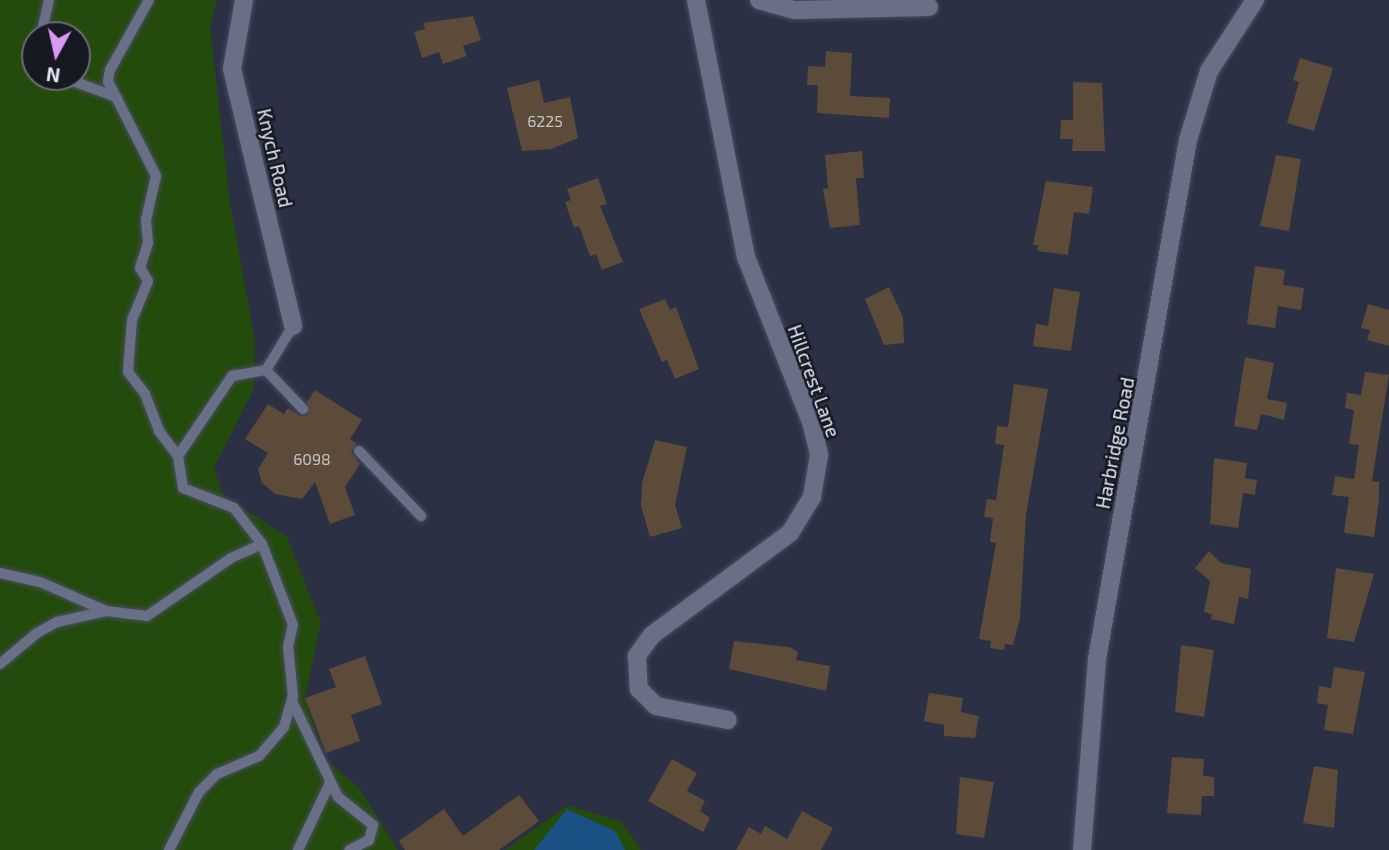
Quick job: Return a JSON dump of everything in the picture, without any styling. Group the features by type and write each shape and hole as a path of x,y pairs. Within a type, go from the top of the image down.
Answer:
{"street":[{"name":"Knych Road","path":"244,0 232,69 293,326"},
{"name":"Hillcrest Lane","path":"696,0 746,257 811,422 818,455 812,497 789,533 652,635 637,656 639,688 656,706 728,720"},
{"path":"759,0 795,10 929,7"},
{"name":"Harbridge Road","path":"1082,850 1090,724 1107,596 1188,140 1200,94 1220,50 1255,0"}],"lane":[{"path":"44,21 49,0"},
{"path":"149,0 110,70 108,81 156,176 146,220 148,243 140,268 148,281 132,320 128,372 145,394 159,431 178,456 183,488 234,508 262,544 293,625 288,646 294,676 292,701 274,743 259,756 217,774 199,792 169,850"},
{"path":"91,88 116,97"},
{"path":"178,456 232,376 265,370 293,326"},
{"path":"265,370 303,409"},
{"path":"359,451 421,516"},
{"path":"0,573 40,582 106,611 146,616 231,558 262,544"},
{"path":"0,664 37,633 57,622 106,611"},
{"path":"292,701 330,783 355,814 373,825 369,839 349,850"},
{"path":"299,850 330,783"}],"green space":[{"path":"0,0 217,0 210,26 229,196 255,342 254,389 214,468 223,495 287,537 321,623 305,698 324,758 360,789 398,850 0,850"},
{"path":"568,805 622,822 641,850 505,850"}],"water":[{"path":"567,809 615,831 625,850 534,850"}],"building":[{"path":"473,16 481,40 463,46 467,56 443,64 439,52 422,58 414,32 425,29 423,23"},
{"path":"826,51 852,53 850,96 890,98 889,118 817,113 818,85 807,85 808,66 825,67"},
{"path":"1300,58 1333,68 1314,131 1287,123 1299,82 1293,80"},
{"path":"539,80 544,103 570,97 578,138 551,149 522,151 507,88"},
{"path":"1073,82 1102,83 1105,151 1072,151 1073,139 1060,139 1061,120 1073,120"},
{"path":"862,151 864,178 856,178 860,225 830,228 823,189 828,188 825,155"},
{"path":"1276,155 1301,159 1289,231 1260,226"},
{"path":"598,178 607,204 600,206 623,262 602,270 596,254 590,256 579,226 574,228 565,202 571,200 567,189"},
{"path":"1046,181 1093,187 1089,214 1074,212 1068,255 1037,251 1038,245 1033,245"},
{"path":"1255,266 1285,270 1283,285 1304,288 1301,310 1278,306 1275,328 1247,324"},
{"path":"889,287 903,317 904,343 884,345 865,299"},
{"path":"1054,288 1080,292 1071,351 1033,346 1036,324 1048,326"},
{"path":"665,299 670,310 676,307 699,369 675,379 667,360 662,362 639,309"},
{"path":"1368,304 1389,310 1389,346 1367,340 1370,330 1361,328"},
{"path":"1245,357 1274,363 1267,399 1287,403 1284,420 1261,414 1257,430 1234,426"},
{"path":"1365,372 1389,375 1372,481 1379,482 1374,537 1344,533 1349,497 1332,495 1335,476 1354,479 1359,445 1349,444 1354,410 1345,408 1347,393 1361,395"},
{"path":"1014,384 1048,389 1026,515 1020,618 1013,645 1005,644 1004,650 990,648 991,641 979,639 996,543 990,542 993,518 984,517 987,499 996,500 1004,445 995,444 997,426 1008,427"},
{"path":"315,390 362,420 350,439 357,444 351,452 360,464 345,487 355,515 330,524 315,482 302,499 275,494 262,483 258,469 268,453 245,439 268,404 284,414 288,408 300,416 308,415 307,402"},
{"path":"655,440 687,447 675,505 682,528 650,537 641,506 642,483"},
{"path":"1214,458 1247,463 1245,478 1257,480 1255,495 1243,493 1238,528 1210,524"},
{"path":"1209,551 1221,563 1251,569 1248,599 1239,597 1234,624 1211,619 1212,614 1204,612 1210,581 1195,568"},
{"path":"1336,568 1374,574 1354,642 1327,638"},
{"path":"734,641 789,647 798,652 796,660 830,666 826,691 729,669"},
{"path":"1181,645 1214,650 1204,717 1175,712"},
{"path":"365,656 382,704 351,715 360,741 326,753 305,698 336,687 329,669"},
{"path":"1334,667 1365,672 1353,734 1324,730 1328,705 1317,703 1319,686 1331,688"},
{"path":"929,693 963,698 961,712 979,716 975,738 944,736 944,725 924,721"},
{"path":"1172,757 1204,759 1203,776 1214,777 1214,796 1202,796 1201,815 1167,813"},
{"path":"672,759 697,773 687,791 705,801 700,811 710,818 703,832 648,801"},
{"path":"1314,766 1338,770 1334,828 1303,823"},
{"path":"960,777 994,782 984,838 956,834"},
{"path":"519,795 539,821 499,850 405,850 399,841 444,809 463,836"},
{"path":"802,811 833,828 821,850 736,850 749,827 761,834 765,826 787,839"}]}
